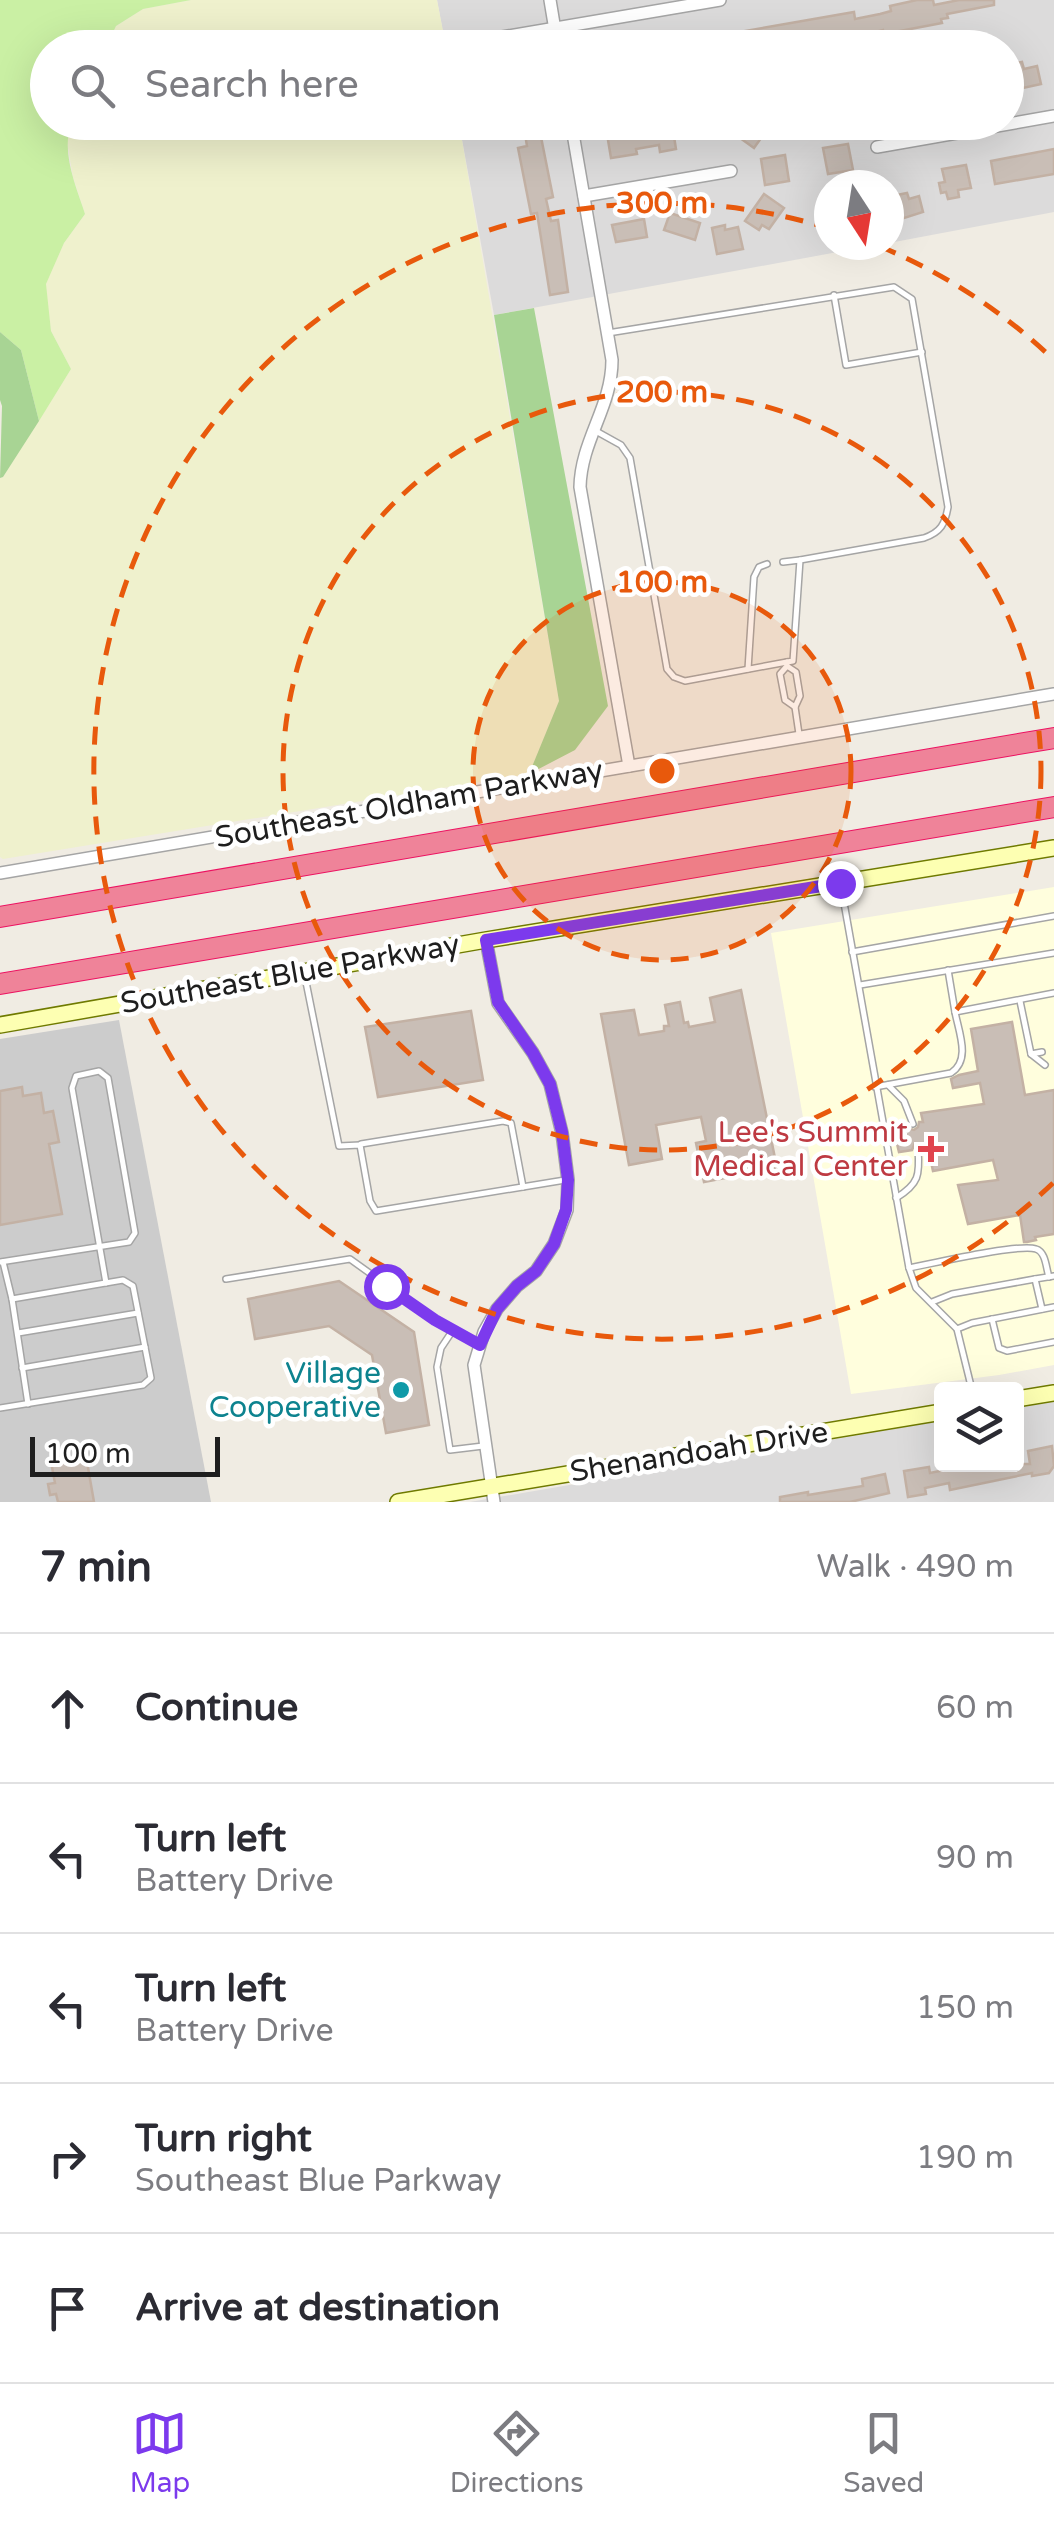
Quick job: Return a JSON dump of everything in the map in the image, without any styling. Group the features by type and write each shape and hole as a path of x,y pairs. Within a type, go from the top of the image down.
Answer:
{"highway":[{"path":"0,917 1054,738"},
{"path":"0,984 1054,807"}],"street":[{"path":"550,0 555,28"},
{"path":"543,30 720,0"},
{"path":"1024,121 1054,116"},
{"path":"575,140 612,378 608,397 585,448 580,487 629,766"},
{"path":"877,147 917,140"},
{"path":"584,196 731,172"},
{"name":"Southeast Oldham Parkway","path":"0,873 1054,694"},
{"name":"Southeast Blue Parkway","path":"0,1025 486,940 1054,848"},
{"path":"486,940 498,1002 550,1084 568,1180 566,1210 554,1244 536,1271 497,1309 474,1366 493,1494"},
{"path":"1024,1399 1054,1393"},
{"name":"Shenandoah Drive","path":"398,1502 493,1494 934,1413"}],"lane":[{"path":"608,334 894,287 912,299 948,508 944,524 935,534 924,538 783,562"},
{"path":"834,296 846,364 922,352"},
{"path":"594,430 621,445 630,458 667,669 674,677 686,681 787,664 796,672 800,696 795,707 800,737"},
{"path":"795,707 785,700 780,674 793,660 800,560"},
{"path":"748,669 754,577 759,567 767,564"},
{"path":"840,883 908,1268 916,1288 957,1329 970,1382"},
{"path":"852,952 1054,916"},
{"path":"858,985 1054,954"},
{"path":"875,1087 958,1069 963,1054 948,970"},
{"path":"304,972 339,1146 511,1123 523,1187"},
{"path":"955,1012 1054,993"},
{"path":"1020,1000 1032,1054 1045,1065"},
{"path":"1032,1054 1042,1052"},
{"path":"28,1404 12,1299 2,1262 101,1246 129,1242 135,1233 108,1078 99,1071 76,1076 72,1088 101,1246 106,1284"},
{"path":"888,1085 904,1102 912,1124"},
{"path":"360,1144 370,1201 376,1211 568,1180"},
{"path":"896,1198 912,1188 918,1177 918,1149"},
{"path":"908,1268 999,1251 1036,1249 1052,1276 952,1294 932,1302"},
{"path":"226,1279 350,1258 435,1320 480,1345"},
{"path":"1035,1279 1042,1308"},
{"path":"0,1408 144,1385 151,1378 133,1286 123,1280 12,1299"},
{"path":"957,1329 1054,1307"},
{"path":"17,1334 138,1313"},
{"path":"992,1318 999,1348 1007,1351 1054,1342"},
{"path":"453,1330 436,1366 450,1450 486,1446"},
{"path":"22,1368 145,1347"}],"shaded area":[{"path":"191,0 437,0 443,30 114,30 143,9"},
{"path":"437,0 1054,0 1054,212 904,240 904,170 814,170 814,256 494,315 462,140 1024,140 1024,30 443,30"},
{"path":"67,140 462,140 559,701 529,774 0,857 0,478 71,369 51,331 45,284 64,243 85,214"},
{"name":"Lee's Summit Medical Center","path":"1054,887 1054,1365 851,1394 771,933"},
{"path":"119,1020 211,1502 0,1502 0,1039"},
{"path":"1054,1402 1054,1502 470,1502 934,1422 934,1472 1024,1472 1024,1407"}],"green space":[{"path":"0,0 191,0 143,9 114,30 30,30 30,140 68,140 68,156 85,214 64,243 46,284 51,331 71,369 39,421 21,350 0,332"},
{"path":"534,308 608,706 575,750 529,774 559,701 494,315"},
{"path":"0,332 21,350 39,421 0,478 2,406"}],"building":[{"path":"917,0 933,0 934,5 994,0 994,5 947,14 942,23 905,30 751,30 854,12 855,19 891,11 890,6"},
{"path":"1037,66 1041,84 1024,88 1024,69"},
{"path":"526,140 542,140 553,197 546,199 551,221 558,220 568,292 550,295 537,213 531,214 518,148 527,146"},
{"path":"608,140 675,140 676,149 660,152 659,145 611,158"},
{"path":"743,140 760,140 754,148"},
{"path":"848,144 853,170 827,170 823,148"},
{"path":"1054,149 1054,174 995,184 991,161"},
{"path":"785,155 789,181 765,185 761,159"},
{"path":"966,165 971,188 958,190 959,197 948,199 946,192 941,193 939,183 945,182 942,169"},
{"path":"764,194 784,208 769,229 762,225 759,230 745,221"},
{"path":"904,194 909,199 919,196 923,212 904,218"},
{"path":"670,213 700,223 695,240 664,230"},
{"path":"644,219 647,237 616,242 612,225"},
{"path":"725,225 725,230 738,227 743,249 717,254 712,228"},
{"path":"741,990 777,1168 704,1182 696,1143 706,1141 701,1117 656,1125 662,1159 629,1165 601,1014 634,1010 639,1035 664,1031 664,1026 669,1026 665,1005 680,1002 684,1023 688,1022 689,1027 715,1022 710,998"},
{"path":"471,1011 483,1080 378,1097 365,1027"},
{"path":"1012,1022 1025,1095 1054,1090 1054,1234 1027,1242 1020,1215 968,1224 958,1185 998,1180 993,1160 933,1171 928,1148 922,1144 915,1143 912,1150 899,1152 893,1127 907,1125 914,1130 923,1122 921,1113 984,1104 980,1083 953,1088 951,1079 978,1071 971,1029"},
{"path":"22,1087 23,1096 41,1093 44,1113 53,1111 59,1142 49,1144 62,1214 0,1225 0,1091"},
{"name":"Village Cooperative","path":"339,1281 414,1332 429,1425 386,1433 372,1355 329,1326 255,1339 248,1299"},
{"path":"1052,1446 1054,1466 1049,1473 950,1490 949,1483 925,1488 926,1494 908,1497 904,1471 929,1467 930,1473 1024,1472 1024,1464 1030,1464 1028,1451"},
{"path":"86,1456 94,1502 58,1502 56,1494 50,1495 48,1484 55,1483 51,1462"},
{"path":"885,1474 889,1493 850,1502 780,1502 780,1497 863,1486 862,1479"}],"place":[{"name":"Lee's Summit Medical Center","path":"931,1149"},
{"name":"Village Cooperative","path":"401,1390"}],"route":[{"path":"386,1286 480,1345 497,1309 536,1271 554,1244 566,1210 568,1180 562,1132 550,1084 498,1002 486,940 840,883"}]}
